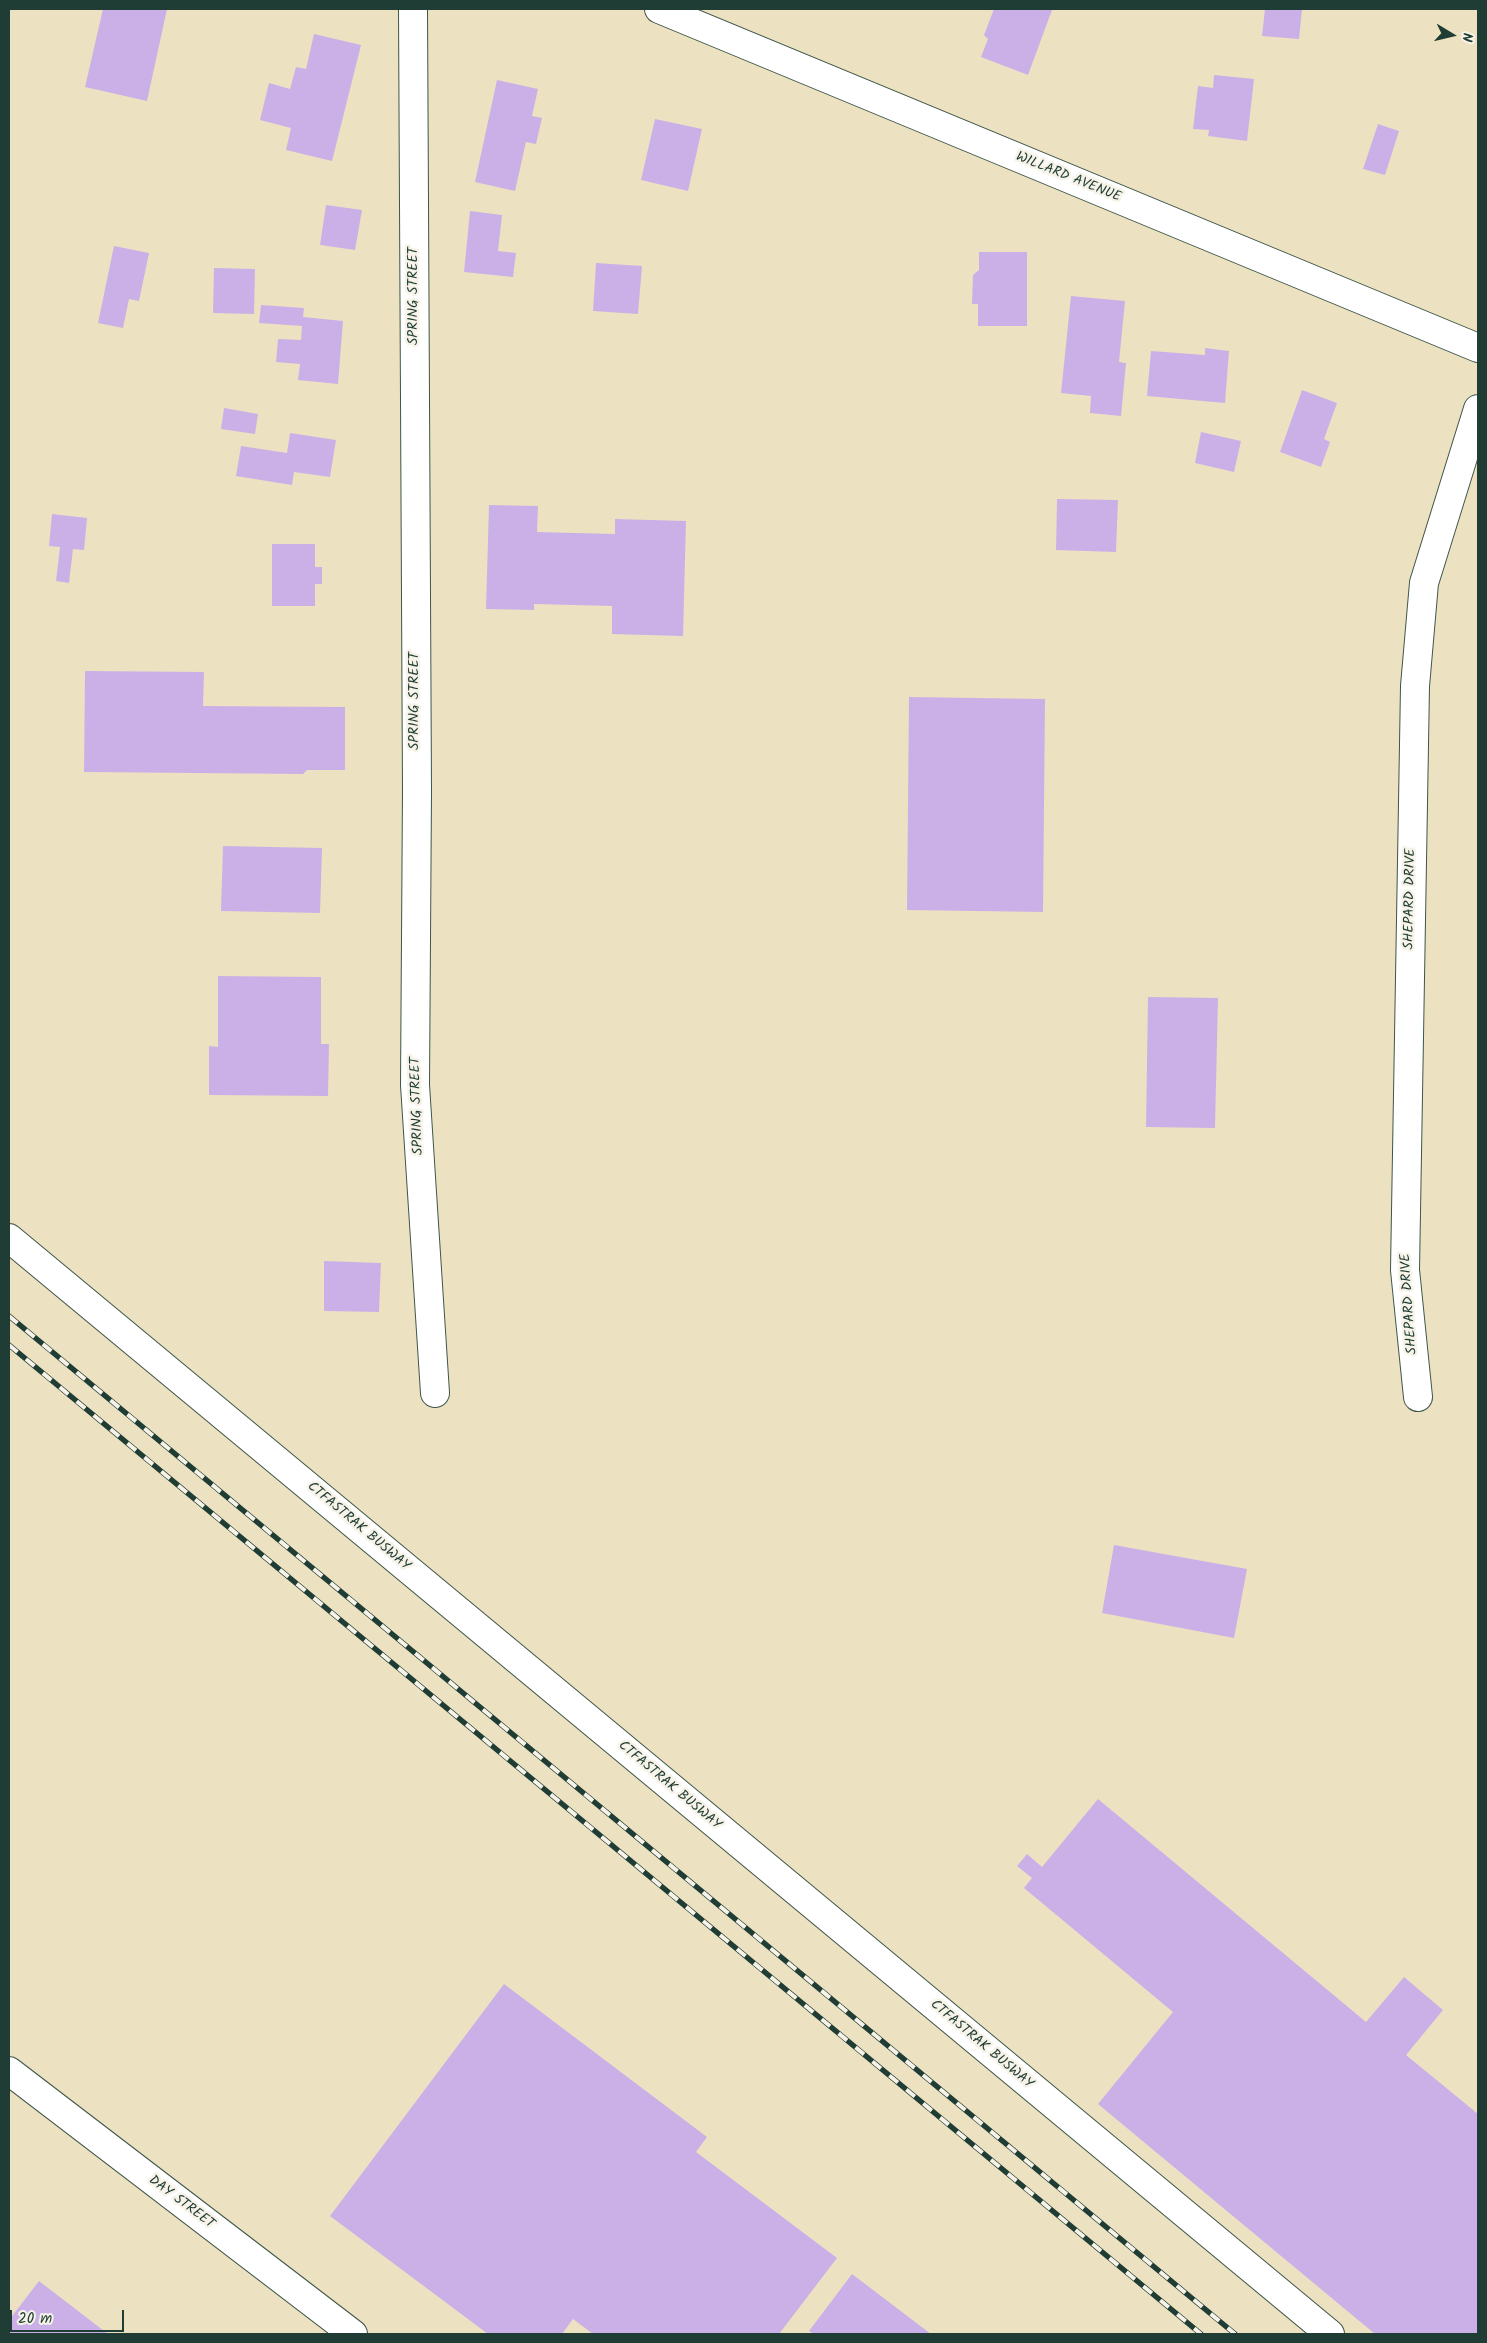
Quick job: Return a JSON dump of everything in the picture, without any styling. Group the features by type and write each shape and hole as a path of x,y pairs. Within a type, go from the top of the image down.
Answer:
{"street":[{"name":"SPRING STREET","path":"413,9 417,781 415,1086 435,1393"},
{"name":"WILLARD AVENUE","path":"659,9 1478,348"},
{"name":"SHEPARD DRIVE","path":"1418,1396 1405,1270 1415,686 1424,583 1478,409"},
{"name":"CTFASTRAK BUSWAY","path":"9,1238 1330,2334"},
{"name":"DAY STREET","path":"9,2071 353,2334"}],"building":[{"path":"103,9 167,9 147,101 85,87"},
{"path":"994,9 1052,10 1028,75 981,57 988,39 984,35"},
{"path":"1265,9 1302,9 1299,39 1262,36"},
{"path":"314,34 361,45 332,161 286,150 291,128 260,120 269,83 290,89 296,67 306,69"},
{"path":"1214,75 1254,79 1247,141 1208,136 1209,130 1193,129 1198,86 1213,88"},
{"path":"497,80 538,89 532,116 542,118 536,144 526,142 515,191 475,182"},
{"path":"655,119 702,129 688,191 641,180"},
{"path":"1378,124 1399,131 1385,175 1363,169"},
{"path":"326,205 362,210 355,250 320,245"},
{"path":"470,211 502,215 498,251 516,253 513,277 464,272"},
{"path":"114,246 149,253 139,301 129,299 123,328 98,323"},
{"path":"979,252 1027,252 1027,326 978,326 978,304 972,304 973,275 979,270"},
{"path":"596,263 642,266 638,314 593,311"},
{"path":"214,268 255,269 254,314 213,313"},
{"path":"1071,296 1125,301 1119,362 1126,363 1121,416 1090,413 1091,396 1061,393"},
{"path":"261,305 304,308 303,317 343,321 338,384 298,380 300,364 276,362 278,339 301,340 302,326 259,323"},
{"path":"1205,348 1229,351 1225,403 1147,396 1151,351 1205,355"},
{"path":"1302,390 1337,403 1324,439 1330,442 1321,467 1280,452"},
{"path":"224,408 258,414 255,434 221,429"},
{"path":"1201,432 1241,441 1234,472 1195,463"},
{"path":"290,433 336,440 330,477 294,472 292,485 236,476 241,446 287,453"},
{"path":"1057,499 1118,500 1116,552 1056,550"},
{"path":"489,505 538,506 537,532 615,534 615,519 686,521 683,636 612,634 612,606 534,604 534,610 486,609"},
{"path":"52,514 87,518 84,550 73,549 69,583 56,581 60,547 49,546"},
{"path":"272,544 315,544 315,567 322,567 322,584 315,584 315,606 272,606"},
{"path":"85,671 204,672 203,706 345,707 345,770 307,770 303,774 84,772"},
{"path":"909,697 1045,699 1043,912 907,910"},
{"path":"223,846 322,848 320,913 221,911"},
{"path":"218,976 321,977 321,1044 329,1044 328,1096 209,1095 209,1046 218,1047"},
{"path":"1148,997 1218,998 1215,1128 1146,1127"},
{"path":"324,1261 381,1263 379,1312 324,1311"},
{"path":"1114,1545 1247,1569 1234,1638 1102,1613"},
{"path":"1098,1799 1366,2022 1404,1977 1443,2010 1406,2055 1478,2114 1478,2334 1375,2334 1098,2104 1173,2012 1024,1888 1032,1878 1017,1866 1027,1854 1042,1867"},
{"path":"504,1984 707,2137 696,2152 837,2258 779,2334 593,2334 573,2319 562,2334 488,2334 330,2216"},
{"path":"852,2274 931,2334 814,2334 809,2331"},
{"path":"39,2281 108,2334 9,2334 9,2320"}],"railway":[{"path":"9,1316 1235,2334"},
{"path":"9,1345 1201,2334"}]}
